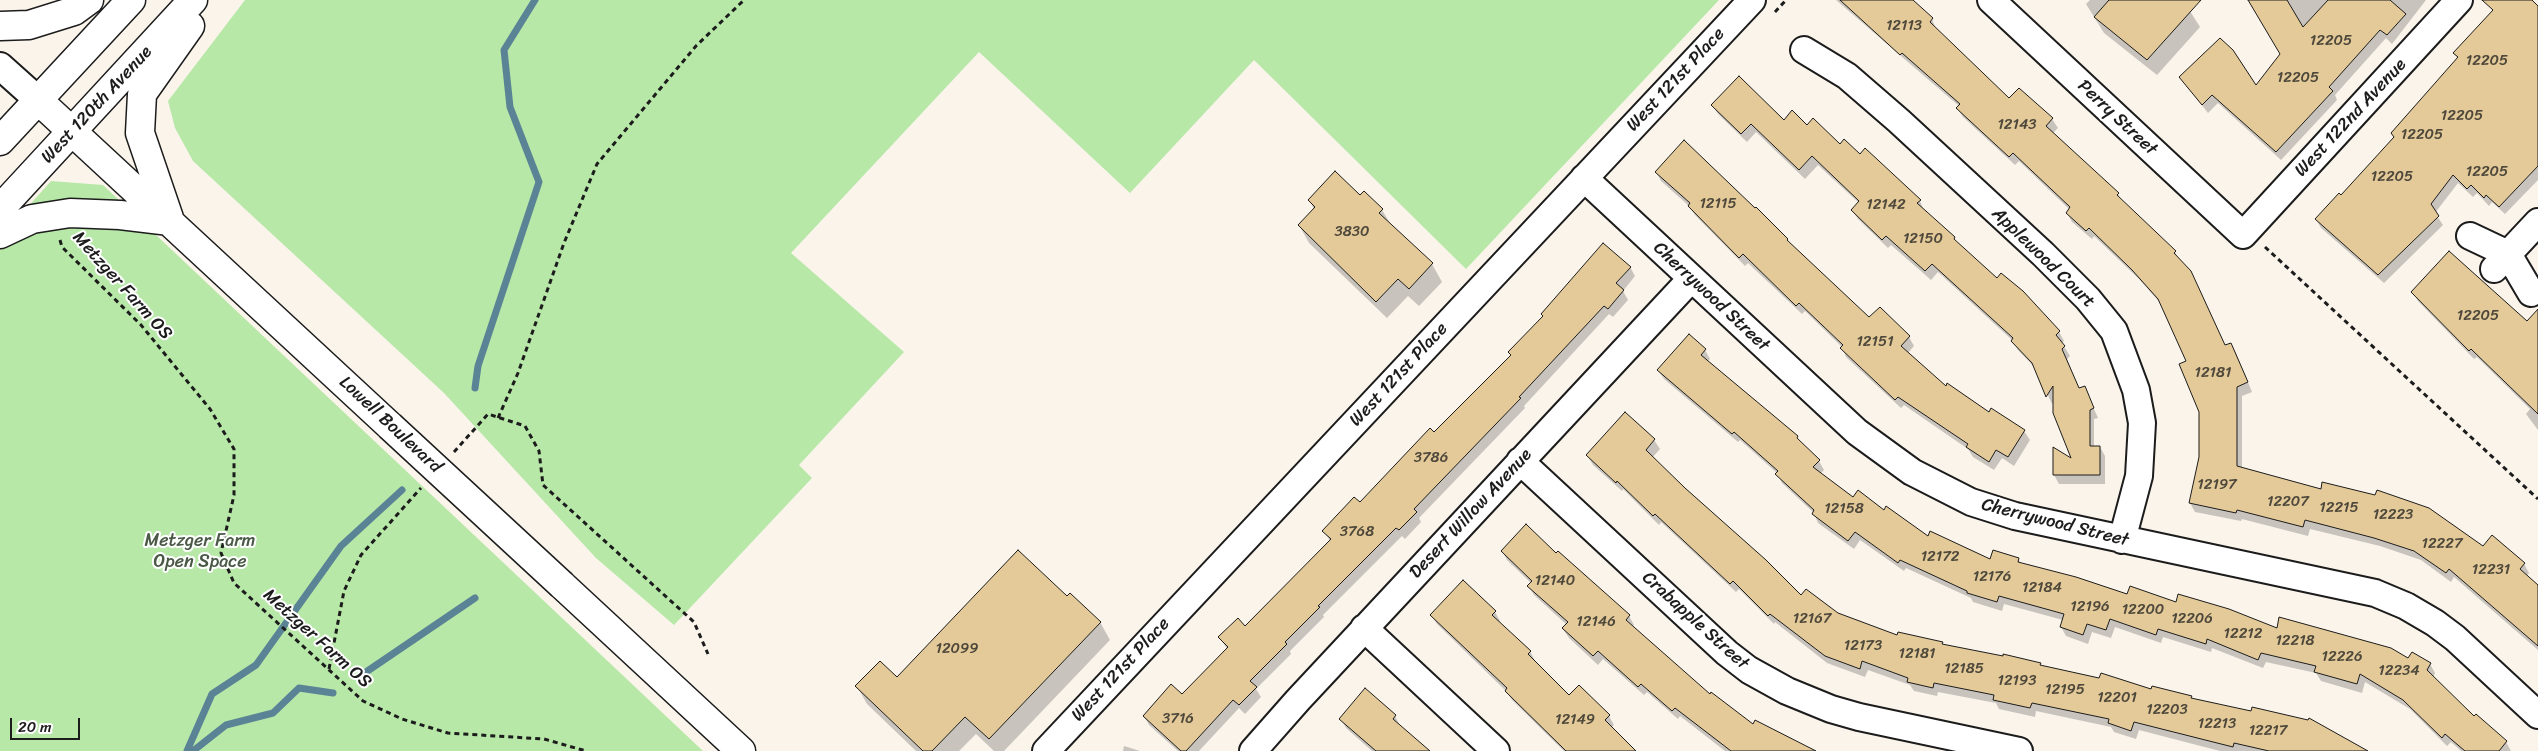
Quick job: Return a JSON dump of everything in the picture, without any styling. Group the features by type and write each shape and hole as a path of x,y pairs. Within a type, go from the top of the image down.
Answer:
{"main road":[{"path":"0,26 29,25 74,11 89,0"},
{"path":"0,141 131,0"},
{"name":"West 120th Avenue","path":"0,209 193,0"},
{"path":"0,234 32,219 70,213 120,215 170,221 140,133 142,94 210,0"},
{"name":"Lowell Boulevard","path":"38,100 741,751"}],"street":[{"name":"West 121st Place","path":"1046,751 1752,0"},
{"name":"Perry Street","path":"1991,0 2254,241"},
{"name":"West 122nd Avenue","path":"2254,241 2459,0"},
{"name":"Applewood Court","path":"1804,50 1847,76 1899,121 2062,273 2088,299 2114,331 2136,390 2142,423 2139,476 2122,540"},
{"path":"0,66 38,100"},
{"name":"Cherrywood Street","path":"1584,178 1857,432 1912,472 1971,502 2015,516 2375,593 2406,606 2435,623 2455,638 2538,715"},
{"path":"2501,262 2538,222"},
{"path":"2470,236 2501,262 2531,293"},
{"name":"Desert Willow Avenue","path":"1253,751 1364,628 1692,279"},
{"name":"Crabapple Street","path":"1520,461 1720,646 1749,670 1787,691 1841,711 2019,751"},
{"path":"1364,628 1496,751"}],"path":[{"path":"498,418 518,373 564,243 597,164 696,46 744,0"},
{"name":"Metzger Farm OS","path":"53,216 62,246 141,325 210,409 234,448 234,495 221,553 234,583 363,701 402,719 448,733 544,739 586,751"},
{"path":"2254,241 2538,499"}],"green space":[{"path":"245,0 1719,0 1466,269 1254,60 1130,193 979,52 791,253 904,352 799,465 812,478 674,625 596,558 444,393 193,161 175,128 168,101"},
{"name":"Metzger Farm Open Space","path":"51,181 103,185 703,751 0,751 0,238"}],"building":[{"path":"1840,0 1913,0 1933,18 1930,22 2009,98 2019,88 2053,118 2046,126 2119,193 2117,195 2176,251 2174,253 2191,271 2225,345 2231,343 2248,382 2237,387 2237,466 2321,489 2322,482 2375,495 2377,490 2429,508 2483,546 2492,535 2525,563 2520,569 2538,585 2538,646 2449,569 2446,573 2414,551 2374,538 2305,520 2303,527 2237,510 2236,513 2189,503 2199,457 2199,412 2179,364 2186,361 2158,299 2132,270 2089,228 2086,231 2066,213 2070,207 2013,153 2009,157 1956,108 1960,104 1902,53 1900,55"},
{"path":"2109,0 2201,0 2147,60 2094,17"},
{"path":"2248,0 2287,0 2303,27 2328,0 2390,0 2406,14 2387,35 2380,30 2329,87 2333,91 2276,152 2212,95 2202,105 2179,77 2220,38 2233,50 2256,85 2280,54"},
{"path":"2482,0 2532,0 2538,6 2538,166 2499,207 2486,195 2484,198 2471,185 2467,189 2453,175 2431,204 2439,216 2378,275 2315,219 2339,193 2341,195 2394,137 2391,133 2458,57 2453,53 2493,10"},
{"path":"1739,76 1784,120 1792,110 1807,125 1813,118 1840,144 1844,139 1860,154 1865,148 1921,200 1917,203 1955,237 1954,239 1997,278 2001,273 2023,291 2060,331 2056,335 2065,346 2062,349 2079,388 2085,386 2094,408 2090,410 2090,446 2100,446 2100,475 2053,475 2053,447 2071,458 2053,413 2053,386 2046,397 2032,363 2011,341 2013,338 1932,264 1925,271 1886,236 1882,240 1851,210 1859,201 1812,156 1799,170 1751,124 1741,134 1711,105"},
{"path":"1684,140 1869,317 1880,307 1910,336 1901,346 1946,386 1947,383 1989,412 1991,408 2025,430 2008,457 1996,450 1989,462 1966,447 1968,444 1898,397 1895,400 1840,348 1843,345 1799,303 1796,306 1743,254 1739,258 1688,206 1690,203 1655,172"},
{"path":"1335,171 1360,195 1364,191 1383,209 1379,213 1433,263 1409,289 1398,279 1376,302 1298,225 1315,207 1308,200"},
{"path":"1603,243 1631,267 1616,283 1624,290 1608,309 1604,306 1519,397 1521,398 1414,509 1417,512 1399,530 1396,528 1318,606 1320,607 1285,642 1287,644 1250,681 1257,687 1239,705 1233,700 1186,751 1181,751 1143,716 1171,684 1182,694 1228,647 1218,637 1238,618 1245,626 1331,539 1322,531 1354,497 1360,502 1430,428 1434,432 1511,355 1508,352 1543,316 1541,314"},
{"path":"2449,251 2527,321 2538,309 2538,414 2471,349 2469,351 2411,292"},
{"path":"1689,334 1706,349 1701,355 1798,436 1797,438 1820,460 1813,467 1853,497 1858,490 1884,510 1886,506 1928,536 1930,531 1990,559 1993,550 2019,558 2018,562 2076,577 2127,594 2130,586 2176,602 2178,594 2229,609 2277,628 2279,617 2391,648 2408,658 2412,652 2431,663 2427,670 2474,716 2476,714 2507,741 2499,751 2465,751 2445,734 2442,738 2403,700 2360,674 2357,684 2314,672 2316,666 2261,653 2258,660 2207,639 2206,644 2158,629 2156,635 2110,619 2106,630 2087,624 2083,635 2060,627 2064,614 1999,596 1997,602 1967,593 1967,591 1900,560 1898,563 1855,532 1848,541 1812,514 1814,510 1775,474 1778,471 1734,432 1732,434 1657,370"},
{"path":"1625,412 1655,439 1646,450 1685,488 1766,560 1801,595 1806,589 1838,613 1897,635 1898,632 1943,642 1942,644 2003,656 2003,654 2041,663 2040,665 2099,678 2101,673 2151,689 2152,686 2192,696 2191,698 2251,711 2252,707 2308,720 2309,718 2368,751 2269,751 2234,743 2233,747 2134,722 2131,731 2108,723 2109,719 2032,703 2030,708 1993,700 1994,695 1934,683 1933,688 1907,682 1908,678 1862,661 1860,669 1825,656 1770,614 1768,616 1733,581 1730,584 1655,514 1653,516 1617,481 1616,483 1586,455"},
{"path":"1526,524 1556,553 1558,551 1630,615 1626,620 1710,694 1711,692 1753,724 1755,720 1816,751 1731,751 1675,708 1672,711 1641,684 1638,687 1598,651 1593,656 1562,628 1568,622 1527,586 1532,581 1501,551"},
{"path":"1018,550 1067,596 1070,593 1101,622 989,739 965,717 932,751 923,751 855,686 880,661 897,677"},
{"path":"1463,580 1496,611 1492,615 1531,651 1528,654 1569,695 1579,685 1610,715 1605,720 1636,751 1566,751 1505,691 1507,688 1430,615"},
{"path":"1365,688 1396,715 1393,719 1430,751 1376,751 1339,719"}],"waterway":[{"path":"475,388 478,366 539,182 510,107 504,50 535,0"},
{"path":"187,751 212,694 256,665 341,546 402,490"},
{"path":"366,672 475,598"},
{"path":"193,751 226,725 273,713 299,688 333,693"}]}
